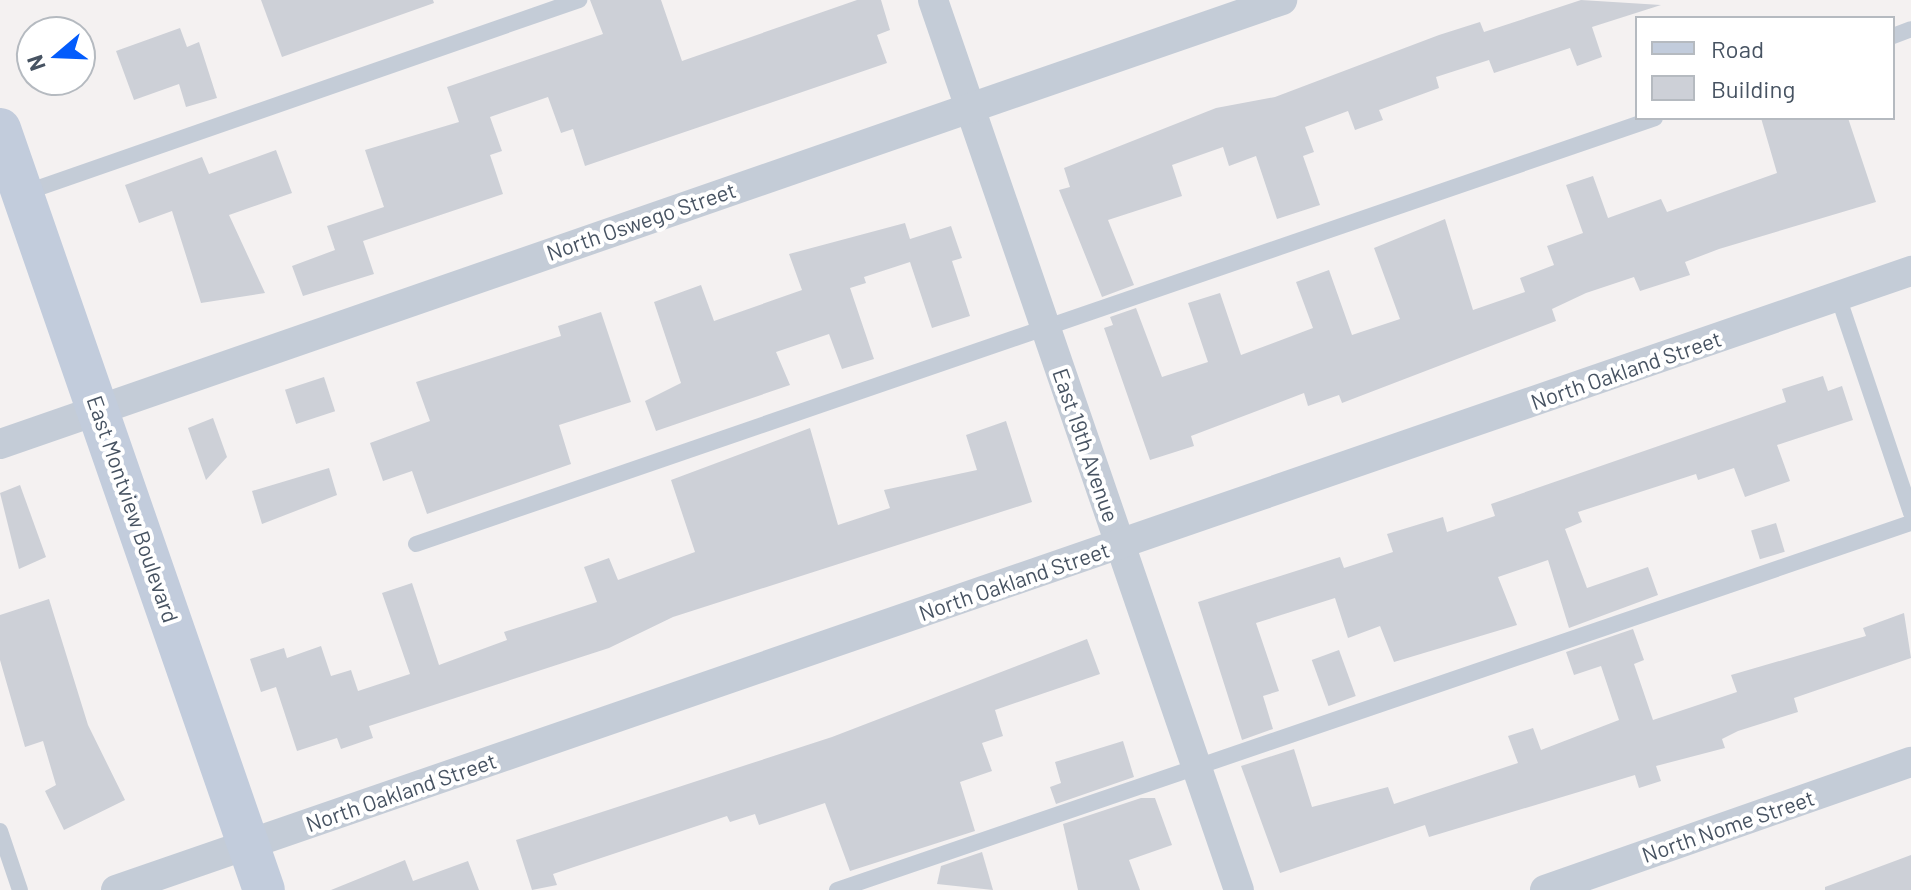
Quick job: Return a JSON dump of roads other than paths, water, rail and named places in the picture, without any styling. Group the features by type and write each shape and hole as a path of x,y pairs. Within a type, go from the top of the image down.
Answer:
{"main road":[{"name":"East Montview Boulevard","path":"0,129 264,890"}],"street":[{"name":"East 19th Avenue","path":"933,0 1239,890"},
{"name":"North Oswego Street","path":"0,444 1282,0"},
{"name":"North Oakland Street","path":"116,890 1911,271"},
{"name":"North Nome Street","path":"1545,890 1911,762"}],"lane":[{"path":"23,194 579,0"},
{"path":"416,544 1649,120"},
{"path":"1838,296 1911,513"},
{"path":"837,890 1911,523"},
{"path":"0,831 20,890"}]}
